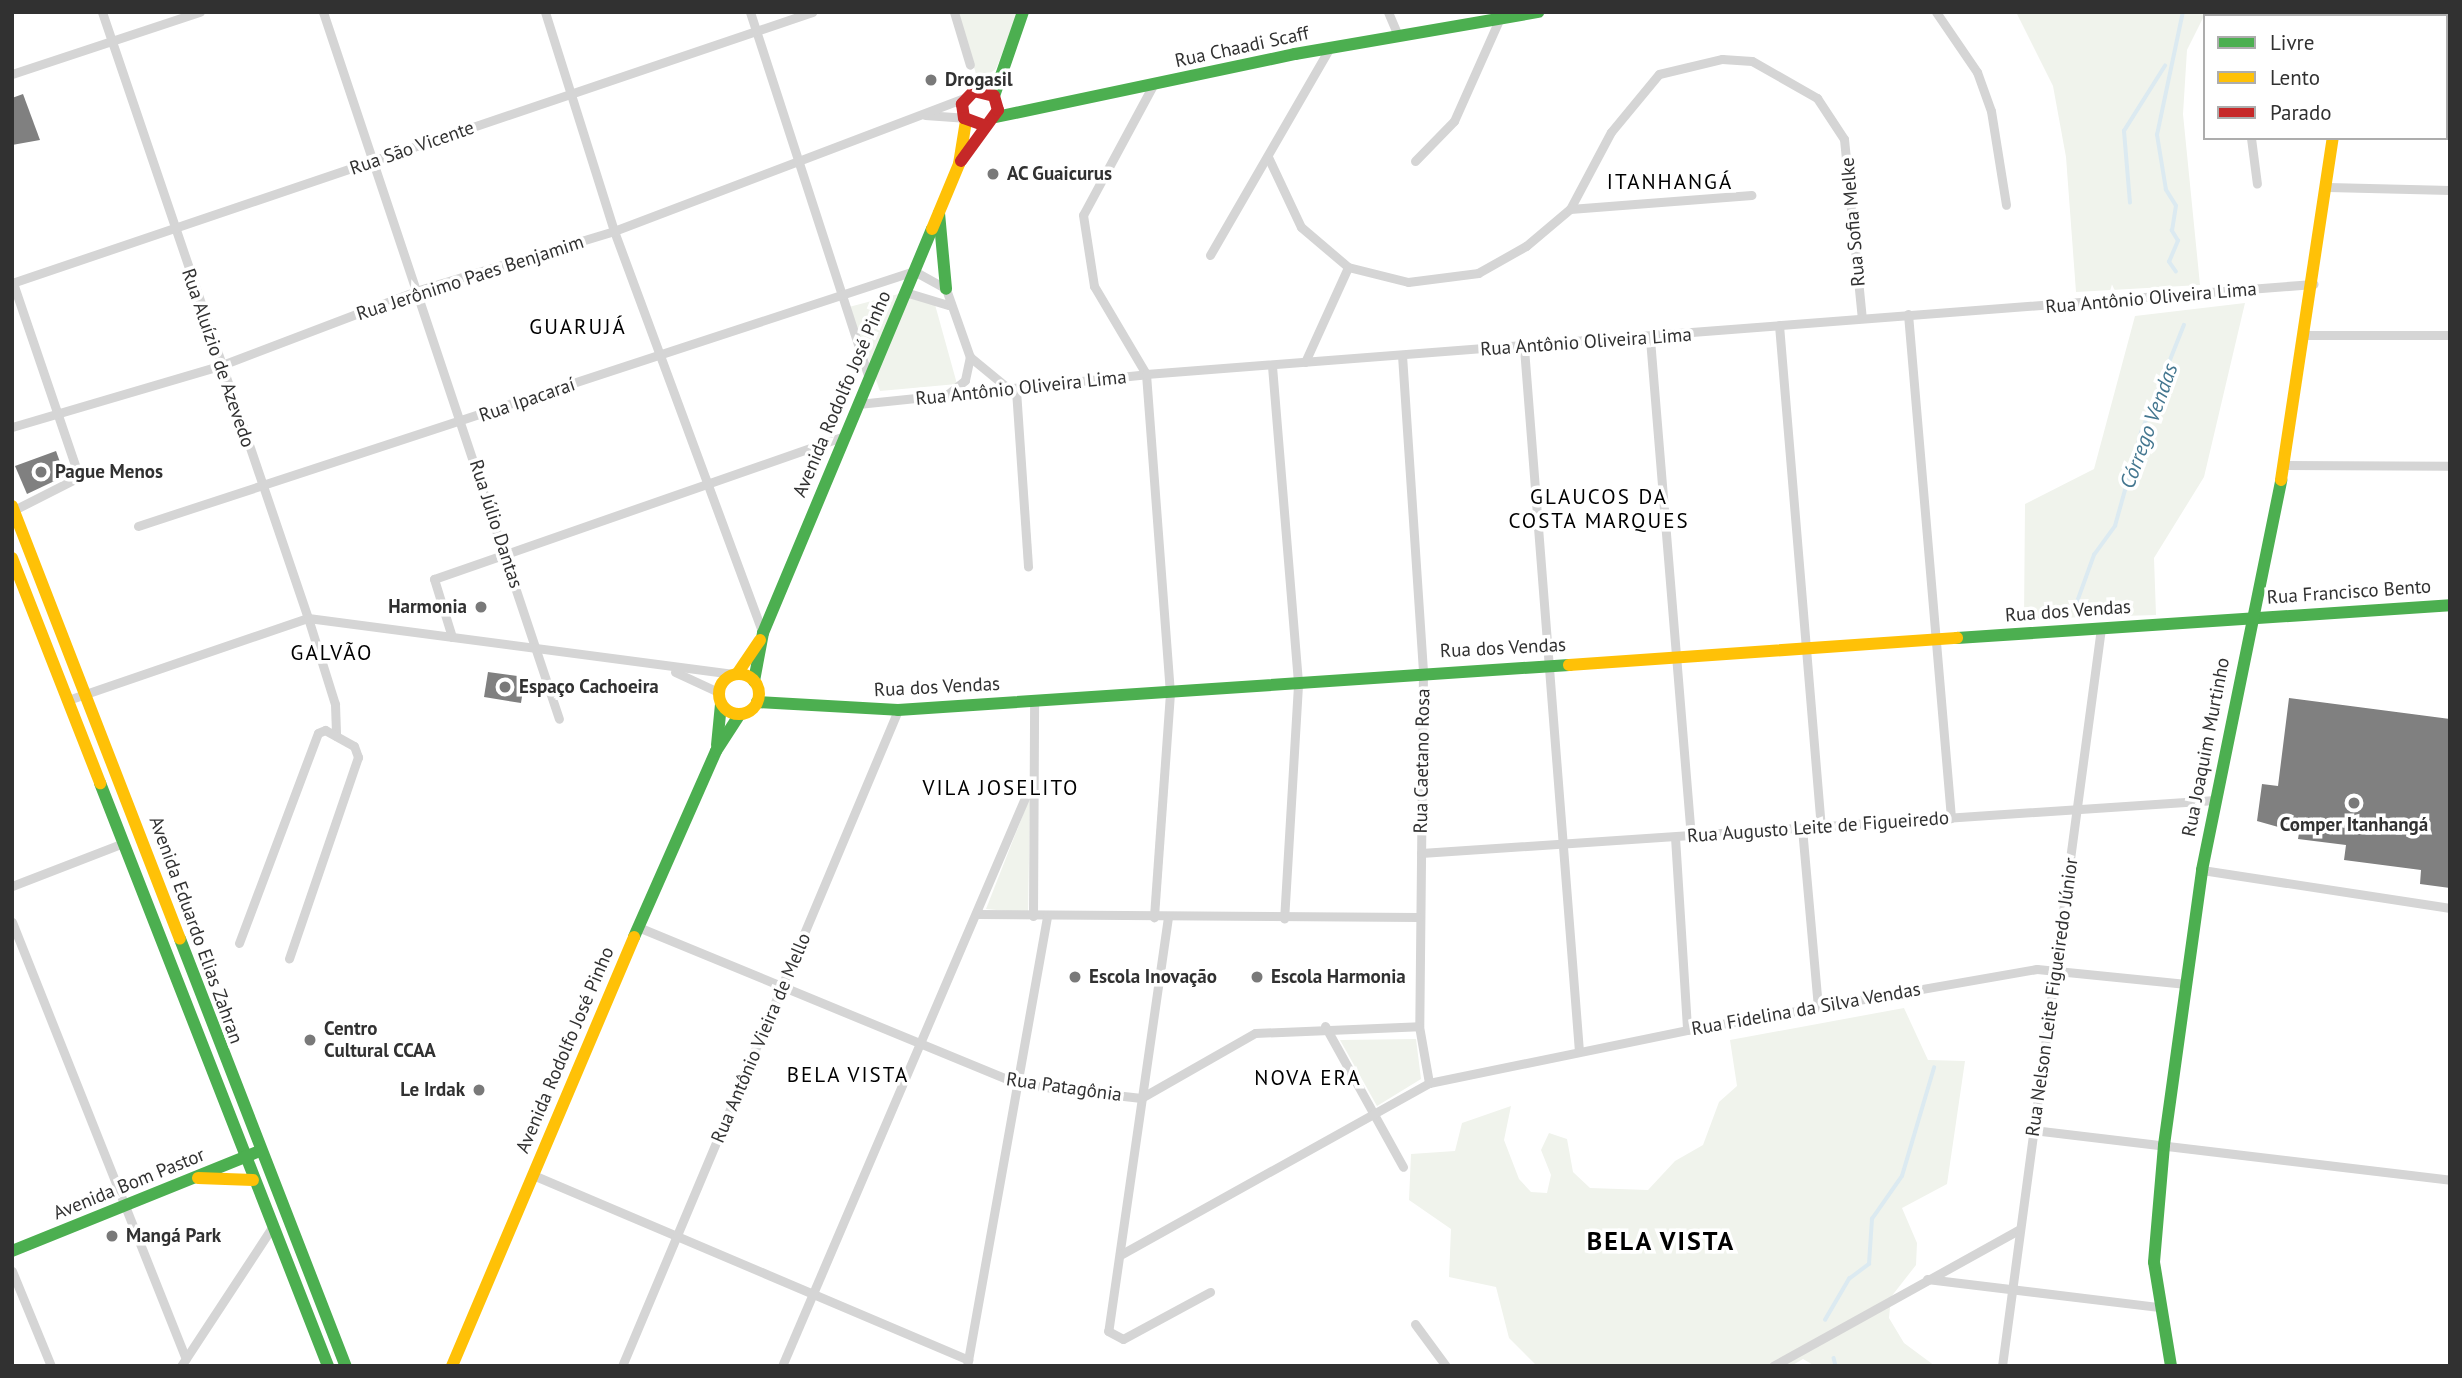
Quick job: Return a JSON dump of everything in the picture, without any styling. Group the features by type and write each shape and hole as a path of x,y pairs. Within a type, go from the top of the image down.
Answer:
{"main road":[{"path":"996,117 993,96 998,71 1023,12"},
{"name":"Rua Chaadi Scaff","path":"996,117 1398,35 1538,12"},
{"path":"969,94 998,71"},
{"path":"969,94 993,96"},
{"name":"Avenida Rodolfo José Pinho","path":"959,164 969,94"},
{"name":"Avenida Rodolfo José Pinho","path":"762,637 959,164 986,126 996,117"},
{"path":"965,119 986,126"},
{"name":"Rua Joaquim Murtinho","path":"2171,1366 2159,1307 2154,1229 2164,1145 2202,870 2284,465 2314,284 2333,140"},
{"path":"939,212 946,289"},
{"name":"Avenida Eduardo Elias Zahran","path":"13,508 18,537 88,693 260,1151 346,1366"},
{"name":"Avenida Eduardo Elias Zahran","path":"12,558 121,844 328,1366"},
{"name":"Rua Francisco Bento","path":"2251,618 2450,605"},
{"name":"Rua dos Vendas","path":"757,702 898,710 1298,685 1423,671 1548,666 2251,618"},
{"path":"716,751 720,698 762,637"},
{"path":"716,751 740,714 757,702 754,681 762,637"},
{"path":"736,674 754,681"},
{"path":"720,698 740,714"},
{"name":"Avenida Rodolfo José Pinho","path":"452,1366 716,751"},
{"name":"Avenida Bom Pastor","path":"12,1251 260,1151"},
{"path":"198,1178 253,1180"}],"street":[{"name":"Rua Aluízio de Azevedo","path":"102,12 308,618 335,704 336,736"},
{"path":"12,74 113,43 200,12"},
{"name":"Rua Júlio Dantas","path":"323,12 464,421 559,719"},
{"path":"545,12 573,92 614,231 762,637"},
{"path":"750,12 869,379"},
{"name":"Rua São Vicente","path":"13,283 812,12"},
{"path":"954,12 970,65"},
{"path":"1388,12 1398,35"},
{"path":"1936,12 1977,72 1991,111 2006,205"},
{"path":"1415,161 1454,121 1499,20"},
{"path":"1210,255 1329,49"},
{"name":"Rua Sofia Melke","path":"1269,157 1301,226 1348,267 1408,282 1478,273 1526,246 1570,209 1611,132 1659,74 1688,63 1752,61 1818,98 1844,139 1862,318"},
{"path":"1152,86 1083,215 1094,286 1146,374 1170,693 1154,917"},
{"name":"Rua Jerônimo Paes Benjamim","path":"12,427 57,416 222,365 419,290 614,231 923,115 969,94"},
{"name":"Rua Jerônimo Paes Benjamim","path":"923,115 965,119"},
{"path":"2251,140 2257,184"},
{"path":"2328,187 2450,190"},
{"path":"1570,209 1751,195"},
{"path":"1306,362 1348,267"},
{"path":"914,271 946,289 948,306 970,358 1013,390 1028,567"},
{"name":"Rua Ipacaraí","path":"138,526 464,421 840,291 914,271"},
{"path":"13,283 79,477 13,508"},
{"name":"Rua Antônio Oliveira Lima","path":"859,404 1146,374 1650,339 1908,314 2314,284"},
{"path":"905,292 948,306"},
{"path":"1908,314 1951,818"},
{"path":"1779,325 1810,647 1821,828"},
{"path":"2304,335 2450,335"},
{"path":"1650,339 1680,655 1691,835"},
{"path":"1524,348 1579,1051"},
{"name":"Rua Caetano Rosa","path":"1402,355 1423,671 1419,1026 1429,1083"},
{"path":"943,397 965,380 970,358"},
{"path":"1272,366 1298,685 1284,919"},
{"path":"452,637 434,579 703,481 844,436"},
{"path":"2284,465 2450,466"},
{"path":"68,700 308,618 664,668 736,674"},
{"name":"Rua Nelson Leite Figueiredo Júnior","path":"2002,1366 2101,628"},
{"path":"664,668 720,698"},
{"path":"1033,916 1034,701"},
{"name":"Rua Antônio Vieira de Mello","path":"622,1366 898,710"},
{"path":"239,943 318,733 336,736 355,746 358,757 289,959"},
{"path":"782,1366 978,914 1033,779"},
{"name":"Rua Augusto Leite de Figueiredo","path":"1421,853 2216,800"},
{"path":"1802,828 1818,1006"},
{"path":"1675,837 1687,1030"},
{"path":"12,886 121,844"},
{"path":"2202,870 2450,908"},
{"path":"978,914 1284,919 1419,917"},
{"path":"533,1175 677,1240 967,1363 1047,916"},
{"path":"1168,917 1108,1324 1116,1340 1210,1292"},
{"path":"12,922 126,1207 183,1362"},
{"name":"Rua Patagônia","path":"638,928 920,1047 1018,1084 1141,1098 1255,1033 1325,1026 1419,1026"},
{"name":"Rua Fidelina da Silva Vendas","path":"1120,1255 1429,1083 1687,1030 2055,968 2186,984"},
{"path":"1325,1026 1403,1167"},
{"path":"2033,1130 2450,1180"},
{"path":"183,1362 273,1226"},
{"path":"1773,1366 2020,1228"},
{"path":"12,1271 51,1366"},
{"path":"1926,1279 2159,1307"},
{"path":"1415,1324 1446,1366"}],"shaded area":[{"path":"958,12 1018,12 996,69 978,81"},
{"path":"2016,12 2206,12 2187,50 2183,114 2200,285 2076,292 2066,157 2053,86"},
{"path":"902,293 934,301 957,384 880,391 849,307"},
{"path":"2245,303 2204,477 2154,558 2156,615 2024,619 2025,504 2094,469 2135,316"},
{"path":"1030,797 1028,913 986,909"},
{"path":"1904,1008 1928,1060 1965,1061 1947,1184 1902,1208 1917,1243 1916,1265 1891,1297 1889,1318 1904,1343 1935,1366 1815,1366 1803,1359 1791,1366 1537,1366 1509,1338 1496,1287 1449,1277 1451,1229 1409,1200 1411,1154 1455,1151 1462,1123 1511,1106 1504,1140 1519,1179 1531,1192 1547,1193 1551,1175 1541,1150 1549,1133 1567,1139 1573,1172 1590,1188 1648,1190 1675,1161 1703,1145 1719,1102 1737,1086 1730,1040"},
{"path":"1416,1039 1421,1079 1377,1106 1340,1040"}],"building":[{"path":"23,94 40,140 12,145 12,98"},
{"name":"Pague Menos","path":"56,451 65,476 27,494 15,466"},
{"name":"Espaço Cachoeira","path":"488,672 525,677 521,703 484,697"},
{"name":"Comper Itanhangá","path":"2289,698 2450,719 2450,888 2420,884 2421,870 2344,860 2346,845 2298,839 2299,833 2257,821 2262,784 2278,786"}],"waterway":[{"name":"Córrego Vendas","path":"2176,272 2169,262 2178,241 2172,231 2176,206 2166,190 2157,135 2183,12"},
{"path":"2130,203 2124,131 2165,66"},
{"name":"Córrego Vendas","path":"2077,602 2094,555 2115,526 2141,433 2184,325"},
{"name":"Córrego Vendas","path":"1825,1320 1849,1279 1869,1264 1872,1219 1902,1176 1934,1068"},
{"name":"Córrego Vendas","path":"1834,1358 1836,1366"}],"traffic: fast":[{"path":"994,96 1023,12"},
{"path":"996,117 1295,54 1538,12"},
{"path":"939,213 946,289"},
{"path":"754,681 763,633 932,229"},
{"path":"2171,1366 2154,1262 2164,1145 2202,870 2281,480"},
{"path":"1957,638 2450,605"},
{"path":"757,702 898,710 1569,665"},
{"path":"717,745 721,704"},
{"path":"634,937 716,751 740,714"},
{"path":"100,783 328,1366"},
{"path":"180,939 346,1366"},
{"path":"12,1251 260,1151"}],"traffic: slow":[{"path":"932,229 959,164 966,121"},
{"path":"2281,480 2333,140"},
{"path":"12,506 180,939"},
{"path":"12,558 100,783"},
{"path":"1569,665 1957,638"},
{"path":"737,674 760,640"},
{"path":"739,674 753,680 759,694 753,708 739,714 725,708 719,694 725,680 739,674"},
{"path":"452,1366 634,937"},
{"path":"198,1178 253,1180"}],"traffic: jam":[{"path":"961,161 998,110 994,96 974,91 962,104 964,118 986,126"}],"place":[{"name":"Drogasil","path":"931,80"},
{"name":"AC Guaicurus","path":"993,174"},
{"name":"Pague Menos","path":"41,472"},
{"name":"Harmonia","path":"481,607"},
{"name":"Espaço Cachoeira","path":"505,687"},
{"name":"Comper Itanhangá","path":"2354,803"},
{"name":"Escola Inovação","path":"1075,977"},
{"name":"Escola Harmonia","path":"1257,977"},
{"name":"Centro Cultural CCAA","path":"310,1040"},
{"name":"Le Irdak","path":"479,1090"},
{"name":"Mangá Park","path":"112,1236"}],"district":[{"name":"ITANHANGÁ","path":"1670,182"},
{"name":"GUARUJÁ","path":"578,327"},
{"name":"GLAUCOS DA COSTA MARQUES","path":"1599,509"},
{"name":"GALVÃO","path":"332,653"},
{"name":"VILA JOSELITO","path":"1001,788"},
{"name":"BELA VISTA","path":"848,1075"},
{"name":"NOVA ERA","path":"1308,1078"},
{"name":"BELA VISTA","path":"1661,1241"}]}
